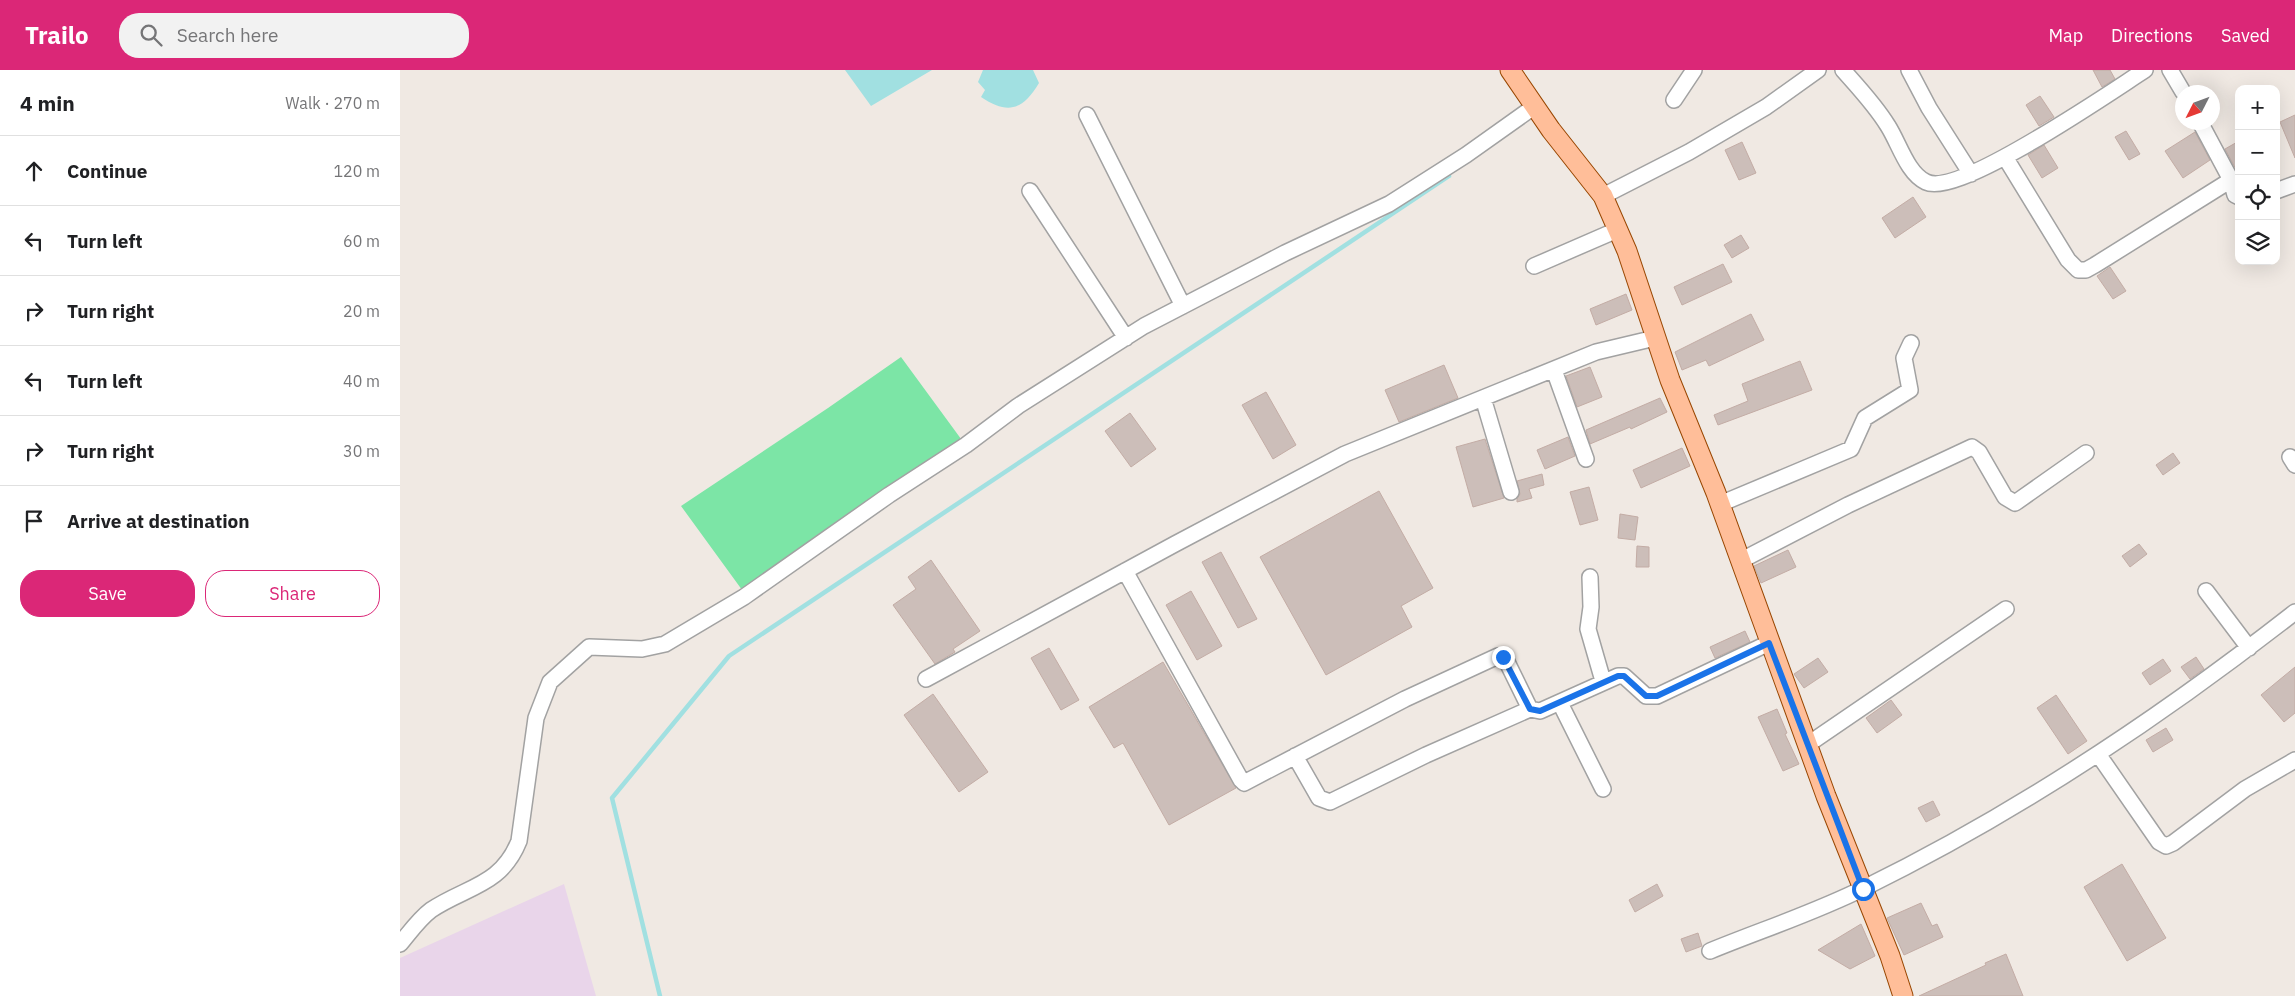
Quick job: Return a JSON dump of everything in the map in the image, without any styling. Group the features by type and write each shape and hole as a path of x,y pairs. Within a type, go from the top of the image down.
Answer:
{"main road":[{"path":"1510,70 1551,130 1603,196 1627,251 1654,338 1720,504 1769,643 1903,996"}],"street":[{"path":"1674,100 1694,70"},
{"path":"1603,196 1689,152 1757,112 1818,70"},
{"path":"1843,70 1872,103 1918,176 1927,183 1941,185 1971,174 2005,157 2145,70"},
{"path":"1909,70 1929,108 1971,174"},
{"path":"2170,70 2179,85"},
{"path":"400,944 430,911 493,877 513,857 519,841 536,718 550,682 589,647 642,649 665,644 744,597 966,445 1018,406 1126,338 1183,306 1286,253 1389,204 1466,155 1535,106"},
{"path":"1087,115 1183,306"},
{"path":"2204,130 2231,180 2235,194"},
{"path":"2005,157 2068,260 2078,270 2086,270 2095,265 2231,180"},
{"path":"2280,190 2295,184"},
{"path":"1030,191 1126,338"},
{"path":"1534,266 1617,230"},
{"path":"926,679 1345,454 1596,352 1654,338"},
{"path":"1720,504 1851,449 1865,418 1910,390 1904,358 1911,343"},
{"path":"1554,370 1586,459"},
{"path":"1483,398 1511,492"},
{"path":"1740,561 1848,505 1972,447 1979,452 2005,497 2015,503 2086,453"},
{"path":"1125,571 1241,780 1248,782 1405,699 1498,656 1506,660 1530,709"},
{"path":"1590,577 1591,611 1588,629 1603,681"},
{"path":"2206,591 2249,648"},
{"path":"1807,745 2006,609"},
{"path":"1710,951 1863,889 1974,830 2098,754 2219,672 2295,612"},
{"path":"1295,756 1320,798 1330,802 1426,755 1530,709 1540,711 1560,703 1603,681 1624,676 1646,696 1657,696 1769,643"},
{"path":"1560,703 1602,789"},
{"path":"2098,754 2158,842 2166,846 2173,843 2245,789 2295,760"}],"shaded area":[{"path":"564,884 596,996 400,996 400,958"}],"green space":[{"path":"901,357 964,443 745,594 681,506"}],"water":[{"path":"845,70 932,70 871,106"},
{"path":"983,70 1033,70 1039,83 1021,104 1007,108 991,103 981,97 985,90 978,82"}],"building":[{"path":"2093,70 2110,70 2115,79 2102,87"},
{"path":"2040,96 2054,117 2039,126 2026,105"},
{"path":"2295,115 2295,158 2280,122"},
{"path":"2126,131 2140,154 2129,160 2115,137"},
{"path":"2195,132 2210,160 2183,178 2165,151"},
{"path":"1742,142 1756,173 1739,180 1725,150"},
{"path":"2235,143 2235,168 2225,149"},
{"path":"2044,145 2058,168 2042,178 2028,155"},
{"path":"1913,197 1926,217 1895,238 1882,218"},
{"path":"1741,235 1749,248 1732,258 1724,245"},
{"path":"1723,264 1732,282 1682,305 1674,287"},
{"path":"2110,267 2126,291 2113,299 2097,276"},
{"path":"1626,294 1632,310 1596,325 1590,309"},
{"path":"1751,314 1764,340 1709,366 1706,360 1682,370 1675,352"},
{"path":"1800,361 1812,390 1718,425 1714,415 1748,401 1742,384"},
{"path":"1444,365 1458,398 1399,422 1385,390"},
{"path":"1590,367 1602,397 1577,407 1566,376"},
{"path":"1266,392 1296,445 1273,459 1242,405"},
{"path":"1660,398 1667,412 1631,429 1630,427 1590,444 1586,430"},
{"path":"1130,413 1156,449 1131,467 1105,431"},
{"path":"1568,437 1575,456 1545,469 1537,450"},
{"path":"1485,439 1504,498 1473,507 1456,447"},
{"path":"1682,448 1690,466 1641,488 1633,470"},
{"path":"2173,453 2180,463 2163,475 2156,465"},
{"path":"1542,474 1544,485 1529,489 1532,498 1517,502 1520,494 1517,481"},
{"path":"1589,487 1598,520 1580,525 1570,492"},
{"path":"1379,491 1433,588 1401,606 1412,627 1326,675 1260,557"},
{"path":"1620,514 1638,517 1635,540 1618,538"},
{"path":"2139,544 2147,554 2130,567 2122,556"},
{"path":"1637,546 1649,547 1649,567 1636,567"},
{"path":"1788,550 1796,567 1761,583 1754,566"},
{"path":"1221,552 1257,619 1238,628 1202,562"},
{"path":"931,560 980,631 953,649 955,652 935,664 893,605 916,589 908,577"},
{"path":"1191,591 1222,646 1197,660 1166,605"},
{"path":"1745,631 1750,642 1715,658 1710,647"},
{"path":"1049,648 1079,700 1061,710 1031,658"},
{"path":"2196,657 2204,669 2190,679 2181,667"},
{"path":"1818,658 1828,672 1804,688 1794,674"},
{"path":"2163,659 2171,671 2150,685 2142,673"},
{"path":"1163,662 1236,788 1169,825 1123,743 1114,748 1089,707"},
{"path":"2295,667 2295,713 2284,722 2261,695"},
{"path":"933,694 988,772 959,792 904,715"},
{"path":"2056,695 2087,741 2068,754 2037,708"},
{"path":"1891,700 1902,715 1877,733 1866,718"},
{"path":"1777,709 1787,733 1785,734 1799,764 1783,771 1758,717"},
{"path":"2166,728 2173,740 2153,752 2146,740"},
{"path":"1933,801 1940,815 1926,822 1918,808"},
{"path":"2122,864 2166,938 2127,961 2084,887"},
{"path":"1657,884 1663,896 1635,912 1629,900"},
{"path":"1921,903 1932,926 1937,924 1943,937 1904,955 1887,918"},
{"path":"1861,924 1875,956 1850,969 1818,950"},
{"path":"1698,933 1702,946 1686,952 1681,939"},
{"path":"2006,954 2023,996 1919,996 1986,965 1985,963"}],"waterway":[{"path":"660,996 612,798 729,656 1449,176"}],"route":[{"path":"1503,657 1526,704 1534,711 1540,711 1603,681 1618,676 1624,676 1630,680 1646,696 1657,696 1769,643 1863,889"}]}
